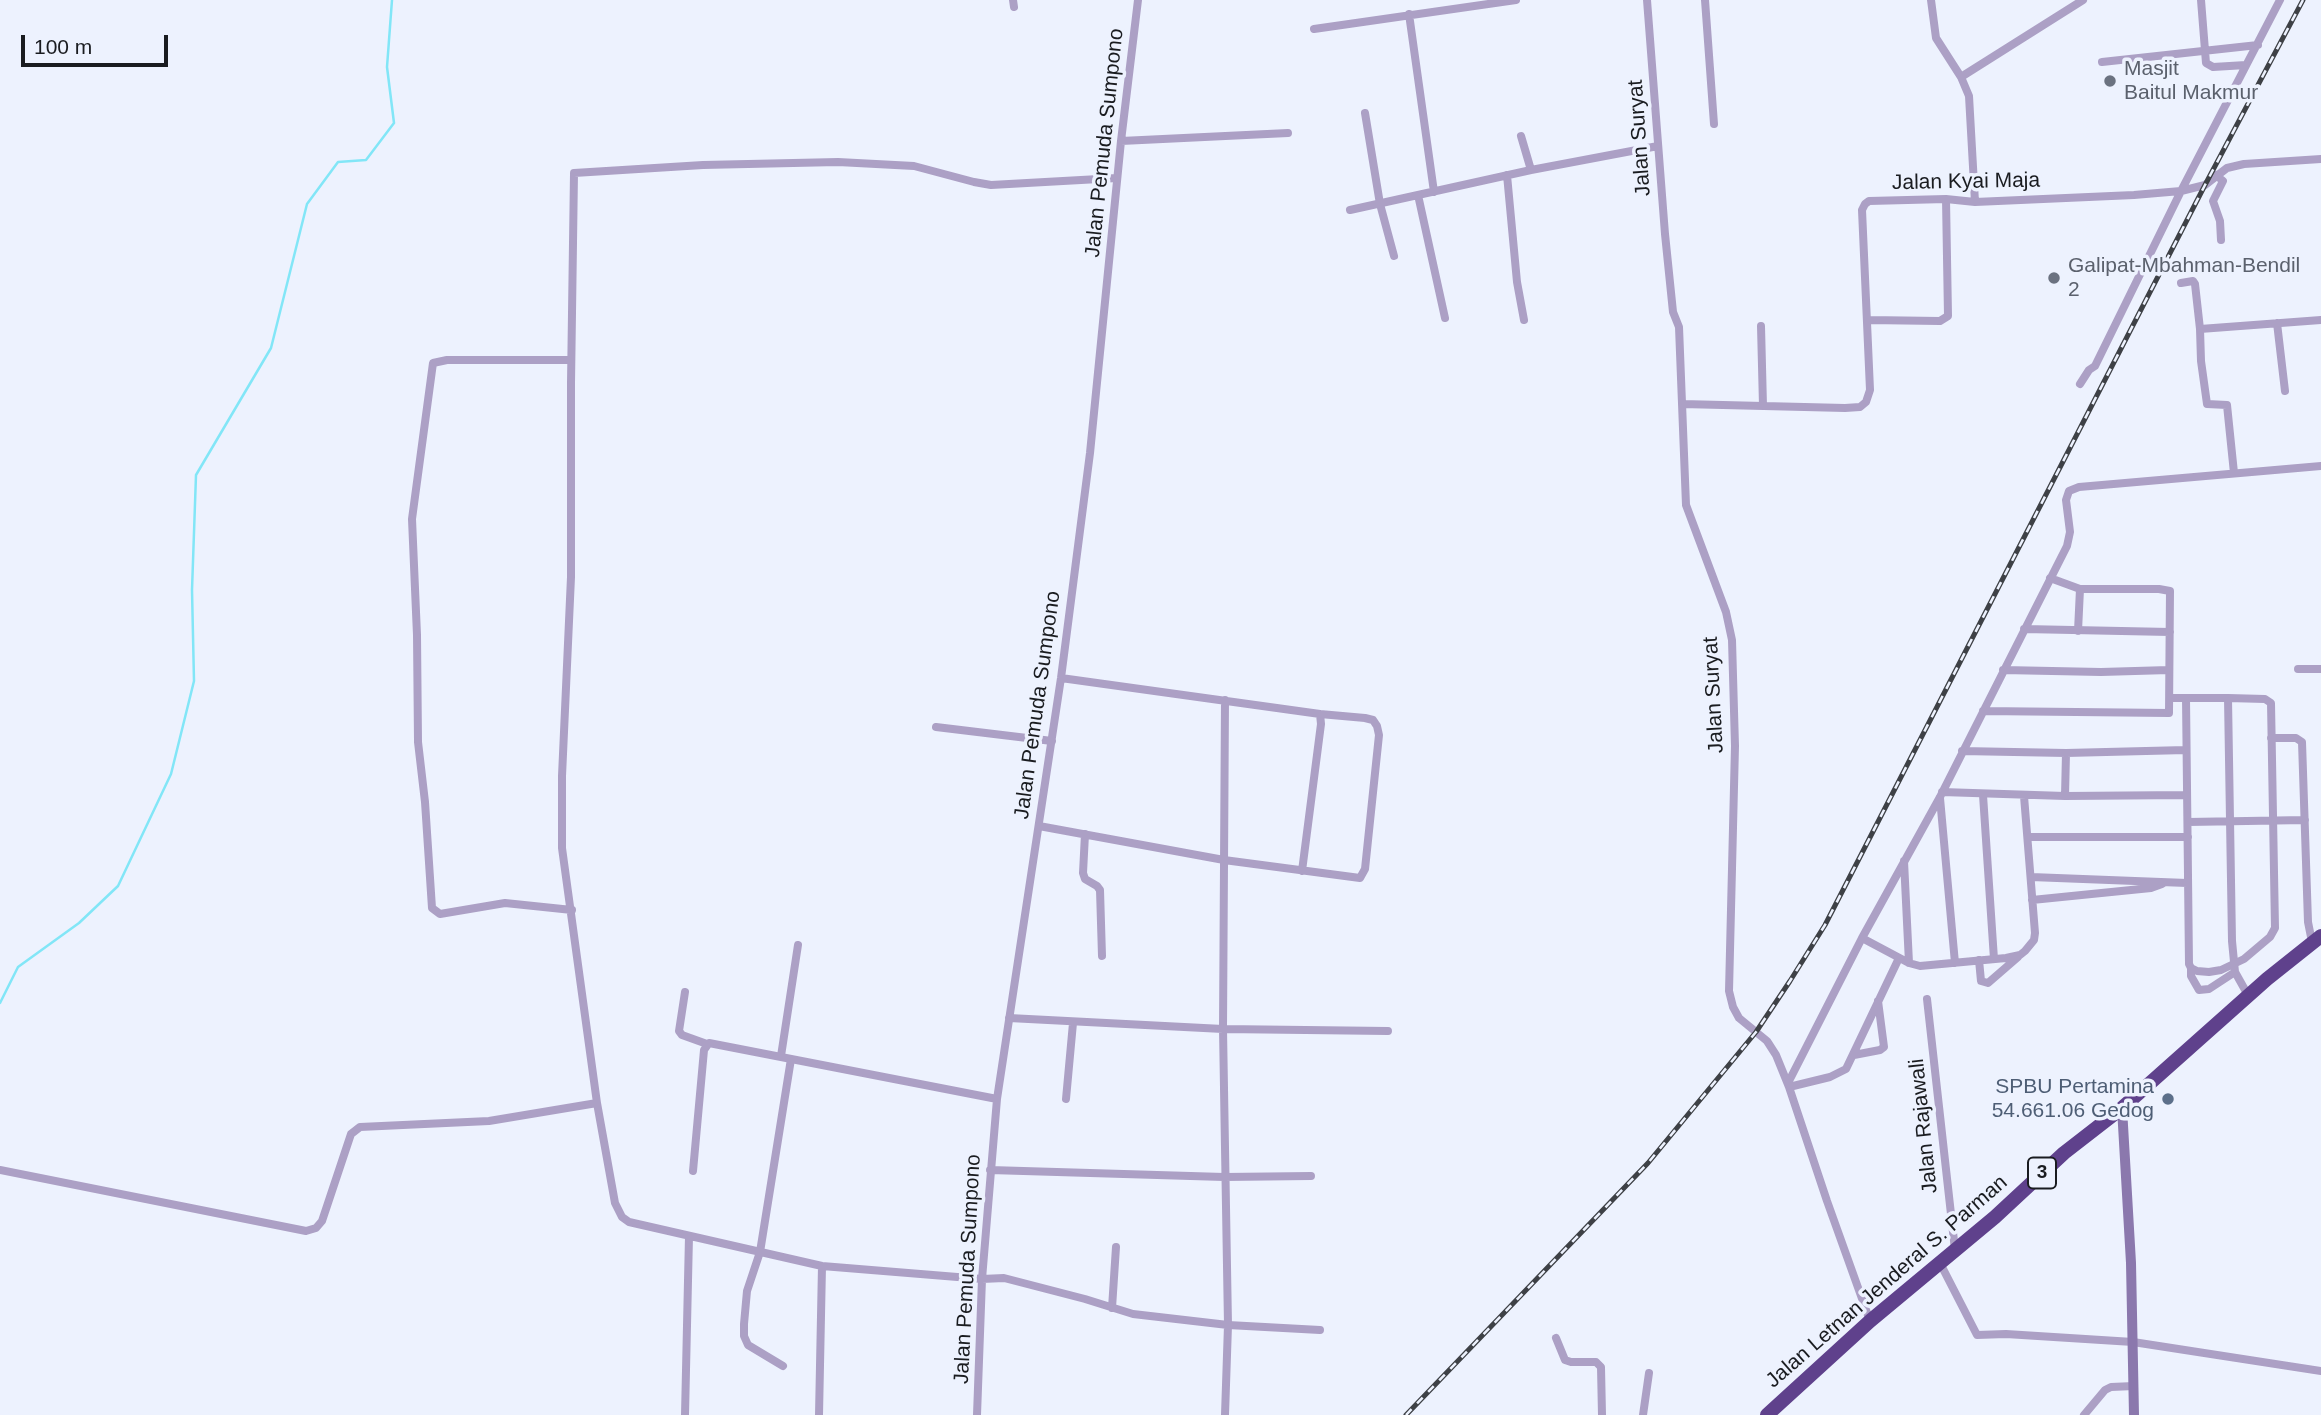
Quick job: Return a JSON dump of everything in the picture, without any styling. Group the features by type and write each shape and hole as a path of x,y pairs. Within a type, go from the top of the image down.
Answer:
{"highway":[{"name":"Jalan Letnan Jenderal S. Parman","path":"1767,1415 1871,1321 1995,1217 2064,1153 2122,1108 2247,995 2316,939"}],"street":[{"name":"Jalan Pemuda Sumpono","path":"977,1415 982,1279 997,1099 1052,741 1090,453 1117,178 1138,0"},
{"path":"1314,29 1516,0"},
{"name":"Jalan Suryat","path":"1647,0 1673,312 1679,327 1686,505 1726,612 1732,640 1735,746 1729,991 1739,1018 1767,1041 1776,1055 1871,1321"},
{"path":"1704,0 1714,124"},
{"path":"1931,0 1936,38 1959,73 1969,96 1975,202"},
{"path":"1959,73 2083,0"},
{"path":"2200,0 2204,50 2209,66 2246,65"},
{"path":"2080,384 2095,366 2181,191 2280,0"},
{"path":"1409,14 1434,192"},
{"path":"2102,62 2258,45"},
{"path":"1365,113 1380,204 1394,256"},
{"path":"1121,141 1288,133"},
{"path":"1521,136 1531,170"},
{"path":"1350,209 1658,145"},
{"name":"Jalan Kyai Maja","path":"1682,404 1845,408 1860,407 1866,402 1870,390 1862,210 1869,201 1946,199 1975,202 2181,191 2205,185 2227,169 2244,164 2321,159"},
{"path":"1117,178 991,184 914,166 838,162 574,173 571,577 562,776 562,848 597,1103 613,1193 622,1217 629,1222 822,1266 982,1279 1004,1278 1146,1316 1228,1325 1320,1330"},
{"path":"1507,175 1517,282 1524,320"},
{"path":"2216,175 2224,181 2213,201 2220,221 2221,240"},
{"path":"1418,195 1445,318"},
{"path":"1868,320 1940,321 1948,316 1946,199"},
{"path":"2181,283 2193,281 2195,284 2207,404 2227,405 2234,473"},
{"path":"2200,329 2321,320"},
{"path":"2277,323 2285,391"},
{"path":"1761,326 1763,406"},
{"path":"571,360 438,360 431,366 412,519 418,742 432,908 438,913 449,913 500,903 572,910"},
{"path":"1788,1085 1861,937 1941,795 2069,539 2066,500 2069,491 2079,486 2321,466"},
{"path":"2050,578 2080,589 2170,591 2169,712"},
{"path":"2078,631 2080,589"},
{"path":"2024,629 2170,632"},
{"path":"2298,669 2321,669"},
{"path":"2003,670 2101,673 2169,670"},
{"path":"1039,826 1224,860 1302,871 1357,878 1362,877 1365,869 1379,735 1373,720 1061,678"},
{"path":"2170,698 2186,698 2228,698 2270,700 2274,928 2270,937 2236,972 2209,989 2199,990 2191,975 2187,883 2186,698"},
{"path":"2228,698 2236,972 2247,995"},
{"path":"1225,1415 1228,1325 1223,1029 1226,700"},
{"path":"1983,710 2186,712"},
{"path":"1302,871 1321,724 1320,714"},
{"path":"936,727 1052,741"},
{"path":"2272,738 2296,738 2302,742 2308,922 2316,939"},
{"path":"1962,751 2066,753 2186,750"},
{"path":"2066,753 2066,796"},
{"path":"1941,795 2187,795"},
{"path":"1941,795 1955,963"},
{"path":"1983,795 1994,959"},
{"path":"1979,960 1981,981 1988,984 2034,940 2024,796"},
{"path":"2188,822 2305,820"},
{"path":"1085,834 1083,873 1085,879 1100,890 1102,956"},
{"path":"2028,837 2188,837"},
{"path":"1904,861 1909,963"},
{"path":"2031,877 2152,881 2162,884"},
{"path":"2032,900 2187,883"},
{"path":"1861,937 1909,963 1920,966 2020,956"},
{"path":"781,1056 798,945"},
{"path":"1788,1085 1840,1073 1846,1069 1899,958"},
{"path":"2191,968 2209,972 2236,972"},
{"path":"685,992 679,1031 682,1035 707,1044 715,1043 997,1099"},
{"name":"Jalan Rajawali","path":"1927,999 1955,1250"},
{"path":"1854,1055 1884,1047 1878,1000"},
{"path":"1009,1018 1223,1029 1388,1031"},
{"path":"1066,1099 1073,1023"},
{"path":"693,1171 704,1050 707,1044"},
{"path":"783,1366 755,1351 745,1341 747,1291 760,1252 791,1059"},
{"path":"0,1170 306,1231 316,1228 322,1222 351,1134 365,1126 489,1121 597,1103"},
{"path":"2122,1108 2134,1415"},
{"path":"990,1170 1224,1177 1311,1176"},
{"path":"685,1415 689,1236"},
{"path":"1112,1308 1116,1247"},
{"path":"1940,1263 1975,1333 2133,1342 2321,1371"},
{"path":"819,1415 822,1266"},
{"path":"1556,1338 1565,1360 1572,1363 1596,1362 1601,1367 1602,1415"},
{"path":"1643,1415 1649,1373"},
{"path":"2084,1415 2105,1390 2111,1387 2134,1386"}],"waterway":[{"path":"0,1003 18,967 79,923 118,886 171,774 194,681 192,590 196,475 271,348 307,204 338,162 366,160 394,123 387,67 392,0"}],"railway":[{"path":"1406,1415 1648,1163 1756,1032 1790,981 1825,925 2205,185 2303,0"}],"place":[{"name":"Masjit Baitul Makmur","path":"2110,81"},
{"name":"Galipat-Mbahman-Bendil 2","path":"2054,278"},
{"name":"SPBU Pertamina 54.661.06 Gedog","path":"2168,1099"}]}
